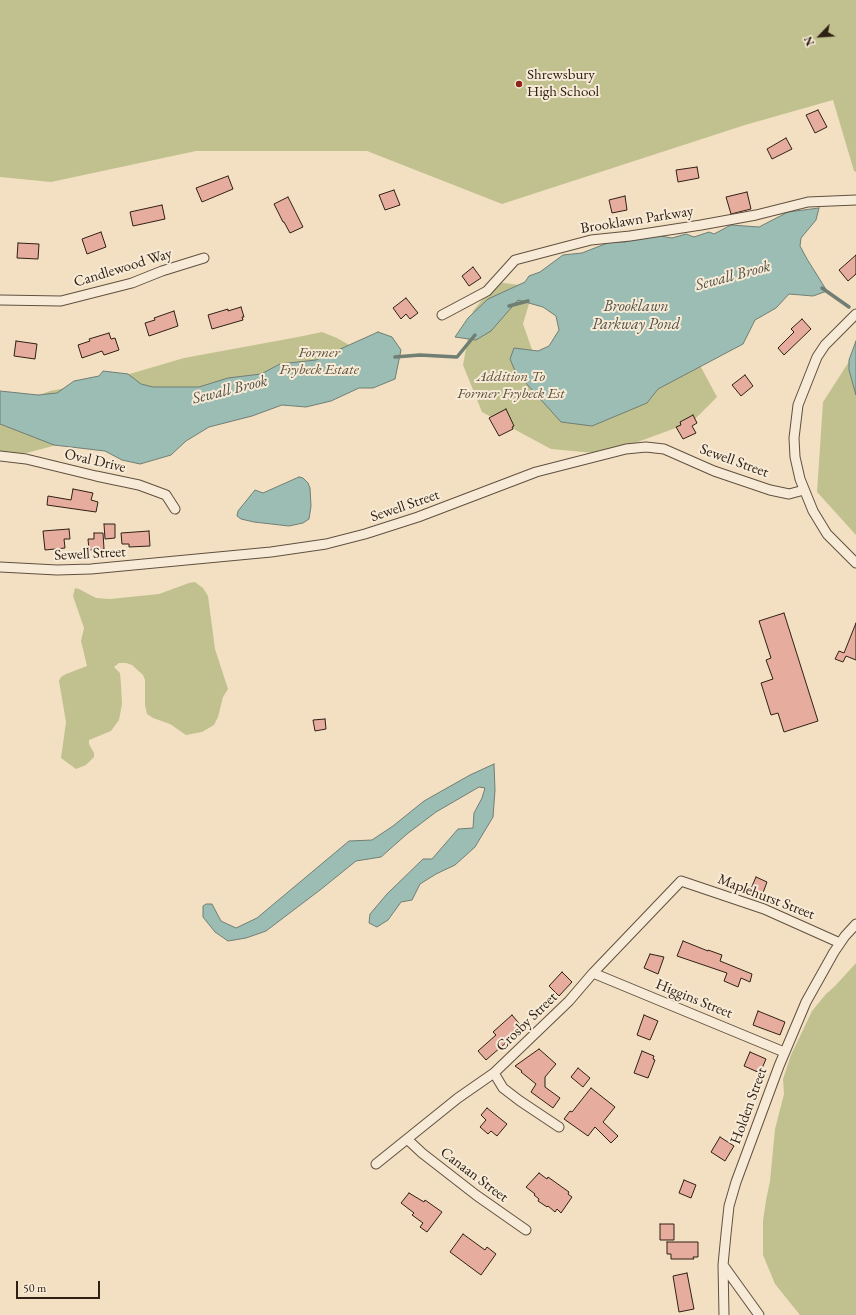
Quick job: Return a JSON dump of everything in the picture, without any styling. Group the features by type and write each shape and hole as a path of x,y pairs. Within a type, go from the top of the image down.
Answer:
{"street":[{"name":"Brooklawn Parkway","path":"442,315 487,291 515,260 591,240 630,236 756,215 808,202 856,200"},
{"name":"Candlewood Way","path":"0,300 61,301 132,283 162,271 204,258"},
{"path":"856,314 820,351 798,404 794,438 795,457 800,479 814,511 828,534 856,563"},
{"name":"Sewell Street","path":"0,567 91,570 271,552 326,544 365,534 418,517 536,472 626,449 664,449 714,471 770,490 789,494 804,490"},
{"name":"Oval Drive","path":"0,456 26,459 139,485 166,495 175,509"},
{"name":"Maplehurst Street","path":"681,881 764,909 840,942"},
{"name":"Crosby Street","path":"376,1164 458,1098 494,1073 569,1001 593,973 681,881"},
{"name":"Holden Street","path":"724,1315 724,1265 729,1206 736,1182 784,1052 806,1002 816,981 840,942 856,924"},
{"name":"Higgins Street","path":"593,973 784,1052"},
{"path":"494,1073 503,1088 559,1127"},
{"name":"Canaan Street","path":"407,1139 422,1153 476,1195 526,1230"},
{"path":"724,1265 759,1315"}],"green space":[{"name":"Shrewsbury High School","path":"0,0 856,0 856,172 854,171 833,100 745,125 502,204 367,151 196,151 51,182 0,177"},
{"name":"Addition To Former Frybeck Est","path":"497,282 534,287 523,324 534,355 695,356 717,397 692,422 605,454 551,449 482,412 463,365 473,311"},
{"name":"Former Frybeck Estate","path":"322,332 351,346 359,357 136,424 0,460 0,410 50,391 109,380 184,358"},
{"path":"852,357 856,370 856,535 817,492 823,402"},
{"path":"195,582 203,588 208,596 215,649 228,689 223,697 218,717 214,725 202,732 186,735 170,724 153,718 147,714 145,705 145,680 143,675 132,665 119,663 114,667 120,673 122,704 119,720 111,731 89,740 94,757 86,765 76,769 61,758 66,722 59,681 61,677 66,674 87,666 81,641 84,628 73,596 75,588 96,598 110,599 159,594"},
{"path":"856,963 856,1315 800,1315 775,1284 763,1255 763,1221 770,1181 775,1129 784,1094 783,1079 791,1055 812,1011"}],"water":[{"name":"Brooklawn Parkway Pond","path":"819,208 816,220 801,238 800,246 827,291 813,296 789,294 776,308 755,320 743,344 658,389 647,403 592,426 561,422 515,371 510,359 514,348 538,351 549,346 559,330 556,316 543,307 518,300 491,331 476,340 455,337 468,318 488,299 525,282 529,276 540,272 563,255 582,253 610,242 625,242 648,234 672,238 686,234 694,237 709,232 714,234 731,225 759,227 788,212"},
{"name":"Former Frybeck Estate","path":"378,332 392,337 401,350 395,379 373,388 359,388 331,401 306,407 282,405 252,416 209,427 186,441 171,455 140,464 122,460 105,451 54,445 0,424 0,391 38,395 57,393 74,381 99,376 103,371 128,374 141,384 153,387 199,387 228,378 261,374 280,364 316,360"},
{"path":"856,341 856,395 849,370 849,360"},
{"path":"299,477 303,478 308,483 310,488 311,506 309,519 303,523 289,526 254,522 241,519 237,516 238,511 255,490 263,493"},
{"path":"494,764 495,790 493,817 475,847 455,865 420,884 412,900 401,902 388,920 377,927 369,923 370,914 387,894 423,859 432,859 458,829 473,828 474,813 482,798 485,788 479,787 436,812 407,834 381,857 356,861 266,931 246,938 228,941 215,932 203,917 203,906 206,904 212,904 221,921 236,928 257,918 349,841 372,840 393,826 424,801 470,775"}],"building":[{"path":"818,110 827,127 815,133 806,115"},
{"path":"786,138 792,149 772,159 767,149"},
{"path":"697,167 699,178 678,182 676,170"},
{"path":"228,176 233,189 202,202 196,188"},
{"path":"394,190 400,205 385,210 379,195"},
{"path":"747,192 751,209 731,214 726,197"},
{"path":"625,196 627,210 612,213 609,200"},
{"path":"288,197 303,227 290,233 274,204"},
{"path":"162,205 165,219 133,226 130,212"},
{"path":"101,232 106,247 87,254 82,239"},
{"path":"18,243 39,244 38,259 17,258"},
{"path":"856,255 856,274 848,281 839,270"},
{"path":"473,267 481,278 469,286 462,276"},
{"path":"406,298 418,313 410,319 406,314 401,319 393,308"},
{"path":"241,307 244,317 242,317 243,320 212,329 208,315"},
{"path":"174,311 178,326 149,336 145,323"},
{"path":"802,319 811,329 784,355 778,348 794,332 791,329"},
{"path":"109,333 111,339 115,338 119,350 104,355 102,351 82,358 78,345 90,341 89,339"},
{"path":"16,341 37,344 35,359 14,356"},
{"path":"745,375 753,386 741,396 732,385"},
{"path":"506,409 514,426 512,427 513,429 499,436 489,418"},
{"path":"693,415 697,423 692,426 696,433 683,439 676,427 681,425 680,422"},
{"path":"73,489 93,493 91,500 98,502 96,512 47,505 48,496 71,500"},
{"path":"104,524 115,524 115,538 105,539"},
{"path":"69,529 70,539 64,539 65,548 45,550 43,531"},
{"path":"149,531 150,546 129,547 129,544 122,544 121,533"},
{"path":"94,533 103,533 104,549 89,550 88,539 94,539"},
{"path":"784,613 818,721 784,732 778,713 771,715 761,683 773,679 766,660 771,658 759,621"},
{"path":"856,623 856,660 846,656 843,662 835,659 839,651 844,653"},
{"path":"325,719 326,729 315,731 313,720"},
{"path":"756,877 767,882 761,898 749,893"},
{"path":"683,941 722,955 720,961 752,974 750,982 741,978 738,987 724,981 727,973 677,956"},
{"path":"650,954 664,957 658,974 644,968"},
{"path":"562,972 572,982 559,996 549,986"},
{"path":"758,1011 785,1022 780,1035 753,1025"},
{"path":"512,1015 523,1028 486,1060 478,1051 496,1035 493,1032"},
{"path":"644,1015 658,1021 650,1040 637,1035"},
{"path":"539,1049 556,1064 545,1077 545,1087 560,1098 553,1108 531,1092 536,1084 515,1066"},
{"path":"642,1051 654,1056 653,1059 655,1060 648,1078 634,1073"},
{"path":"750,1052 766,1059 760,1073 744,1066"},
{"path":"578,1068 590,1078 583,1087 571,1077"},
{"path":"591,1088 615,1107 603,1122 618,1136 611,1143 595,1127 588,1136 564,1119 570,1111 572,1112"},
{"path":"487,1108 507,1124 497,1136 491,1131 488,1134 480,1127 486,1120 481,1115"},
{"path":"720,1137 734,1146 725,1161 711,1152"},
{"path":"539,1173 547,1179 548,1177 569,1192 568,1194 572,1197 561,1213 557,1209 555,1212 548,1206 547,1207 538,1201 539,1199 534,1195 535,1194 526,1187"},
{"path":"684,1180 696,1185 691,1198 679,1193"},
{"path":"409,1193 424,1202 425,1200 442,1212 427,1232 420,1227 423,1223 412,1215 414,1213 401,1203"},
{"path":"660,1224 674,1224 674,1240 660,1240"},
{"path":"463,1234 485,1250 487,1247 496,1254 481,1275 450,1252"},
{"path":"667,1242 698,1242 698,1257 693,1257 694,1259 671,1259 671,1254 667,1254"},
{"path":"687,1273 694,1309 679,1312 673,1276"}],"waterway":[{"name":"Sewall Brook","path":"822,288 849,307"},
{"name":"Sewall Brook","path":"509,306 528,301"},
{"name":"Sewall Brook","path":"395,357 420,355 457,357 475,335"}],"place":[{"name":"Shrewsbury High School","path":"519,84"}]}
